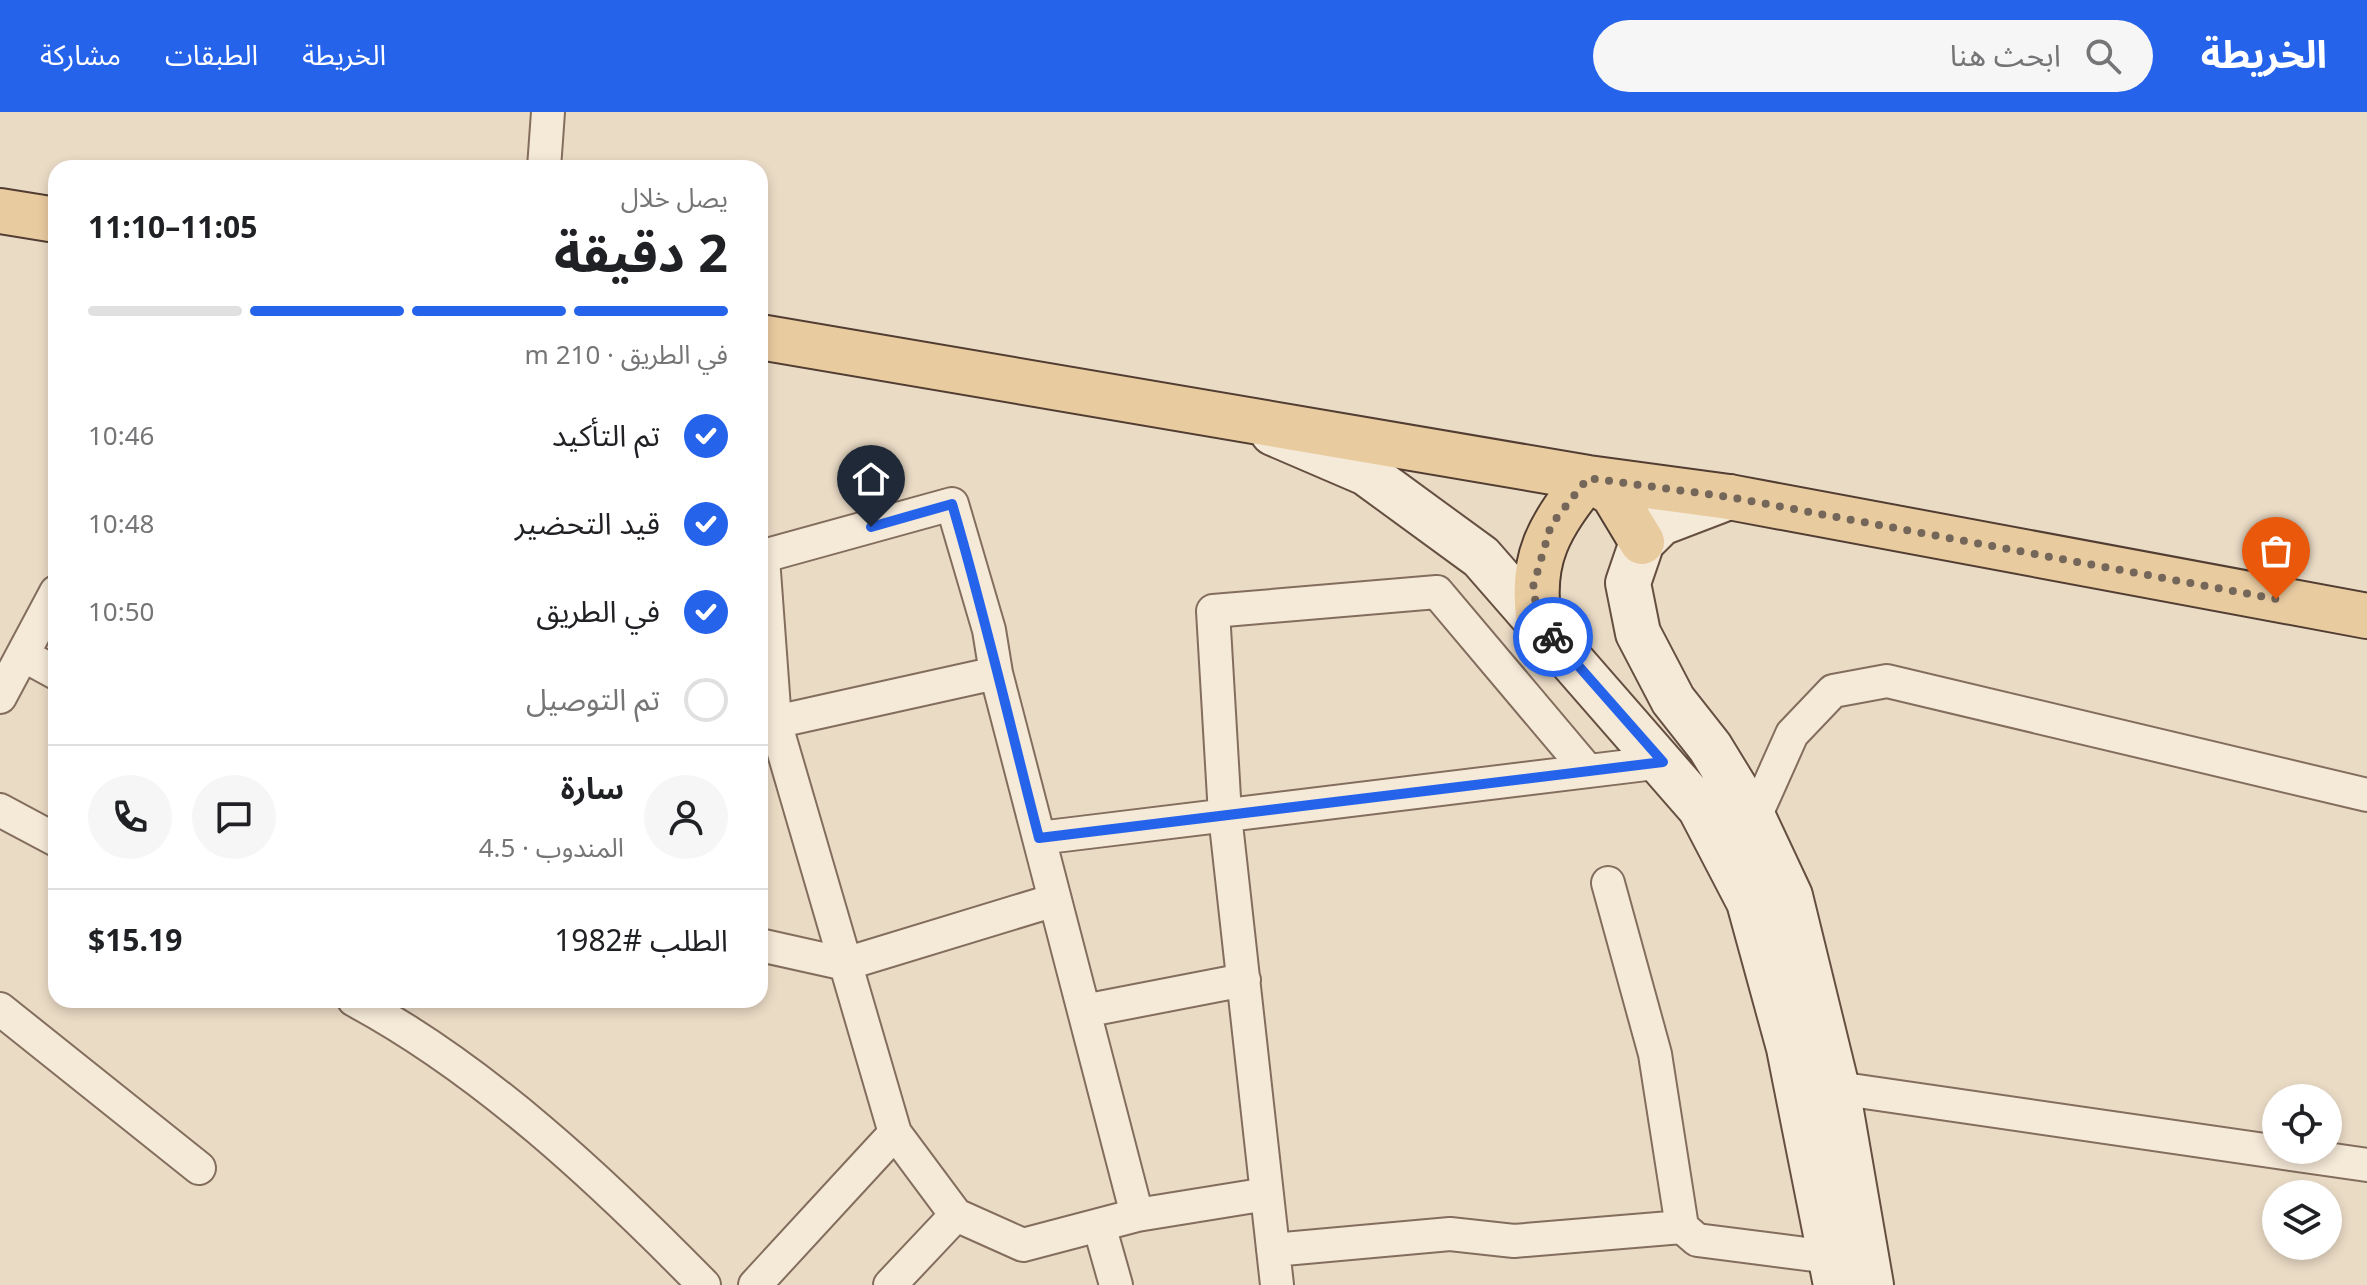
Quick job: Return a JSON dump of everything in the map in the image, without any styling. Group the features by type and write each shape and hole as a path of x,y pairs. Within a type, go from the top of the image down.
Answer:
{"main road":[{"path":"0,211 48,219"},
{"path":"768,338 1588,478 1729,497 2367,616"},
{"path":"1234,416 1366,473 1481,557 1700,808 1749,902 1789,1048 1833,1271"},
{"path":"1588,478 1613,494 1642,542"},
{"path":"1539,622 1533,587 1551,525 1588,478"},
{"path":"1729,497 1661,523 1642,542 1628,583 1638,633 1673,700 1710,747 1754,819 1790,896 1837,1088 1871,1285"}],"street":[{"path":"545,160 548,112"},
{"path":"768,555 952,504 989,630 996,673 1137,1215"},
{"path":"1277,1285 1225,815 1213,611 1437,592 1588,771"},
{"path":"0,697 48,607"},
{"path":"23,655 48,669"},
{"path":"996,673 768,720 895,1133 956,1215 1023,1245 1137,1215 1267,1194"},
{"path":"1754,819 1792,734 1833,691 1887,681 2367,795"},
{"path":"1039,838 1663,762"},
{"path":"0,810 48,836"},
{"path":"1608,883 1655,1054 1682,1227 1697,1240 1833,1271"},
{"path":"768,947 845,964 1055,900"},
{"path":"1084,1011 1244,980"},
{"path":"369,1008 405,1028 500,1098 660,1240 704,1285"},
{"path":"0,1009 199,1168"},
{"path":"1837,1088 2367,1165"},
{"path":"755,1285 895,1133"},
{"path":"890,1285 956,1215"},
{"path":"1099,1225 1116,1285"},
{"path":"1273,1250 1450,1234 1514,1241 1682,1227"}],"way so far":[{"path":"1553,637 1539,622 1533,587 1551,525 1588,478 1729,497 2276,599"}],"route":[{"path":"871,527 952,504 989,630 996,673 1039,838 1663,762 1553,637"}]}
